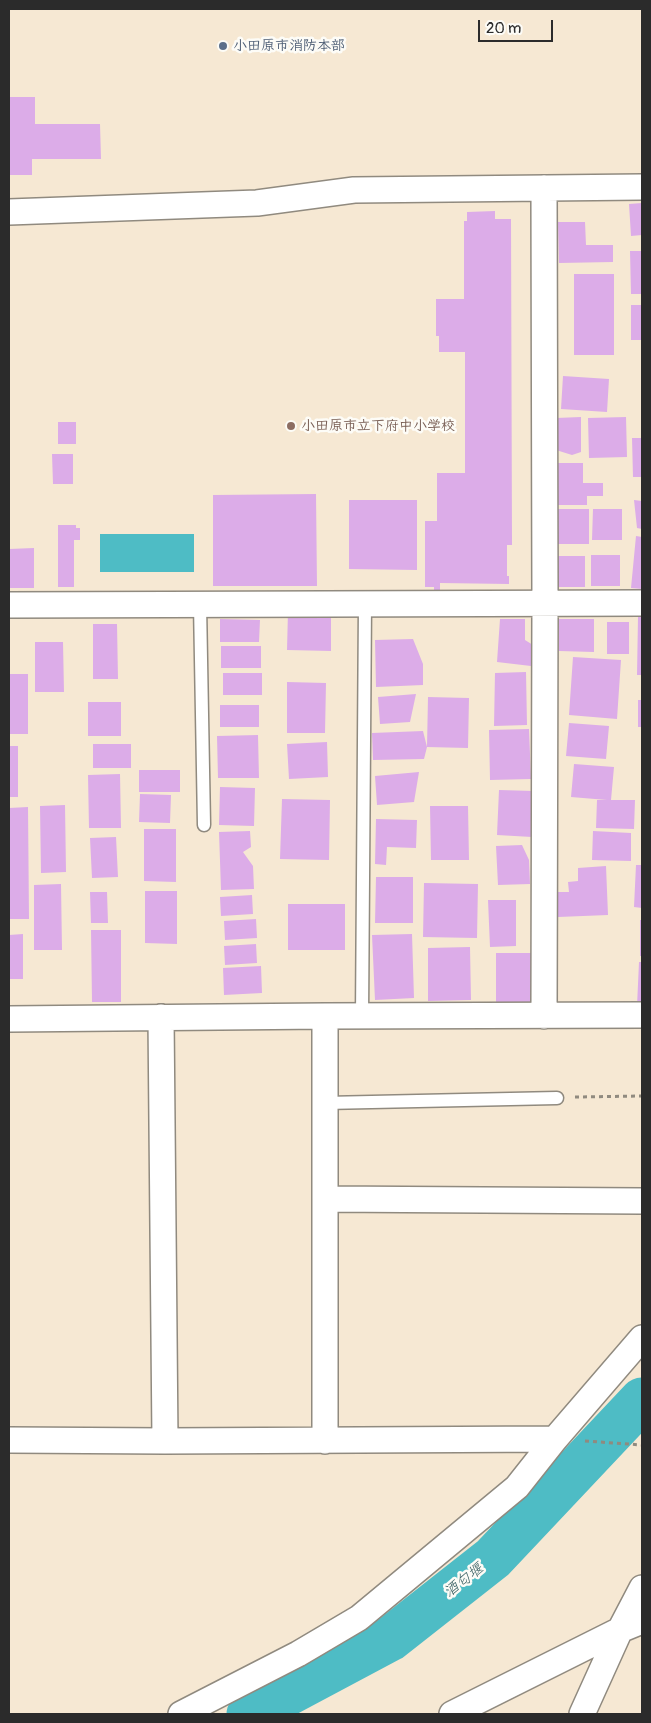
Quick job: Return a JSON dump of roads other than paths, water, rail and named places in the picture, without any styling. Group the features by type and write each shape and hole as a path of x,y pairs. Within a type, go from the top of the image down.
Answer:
{"street":[{"path":"9,212 256,203 354,190 642,187"},
{"path":"544,188 544,1016"},
{"path":"9,605 642,603"},
{"path":"324,1441 325,1016"},
{"path":"9,1019 325,1016 642,1016"},
{"path":"161,1017 165,1441"},
{"path":"324,1199 642,1201"},
{"path":"181,1714 298,1654 359,1618 517,1487 555,1439 642,1338"},
{"path":"9,1440 324,1441 555,1439"},
{"path":"582,1714 631,1626 642,1588"},
{"path":"452,1714 631,1626"}],"lane":[{"path":"362,1016 365,603"},
{"path":"200,604 204,824"},
{"path":"325,1103 557,1098"}],"water":[{"path":"100,534 194,534 194,572 100,572"}],"waterway":[{"name":"酒匂堰","path":"249,1714 390,1639 493,1558 642,1400"}],"place":[{"name":"小田原市消防本部","path":"223,46"},
{"name":"小田原市立下府中小学校","path":"291,426"}]}
